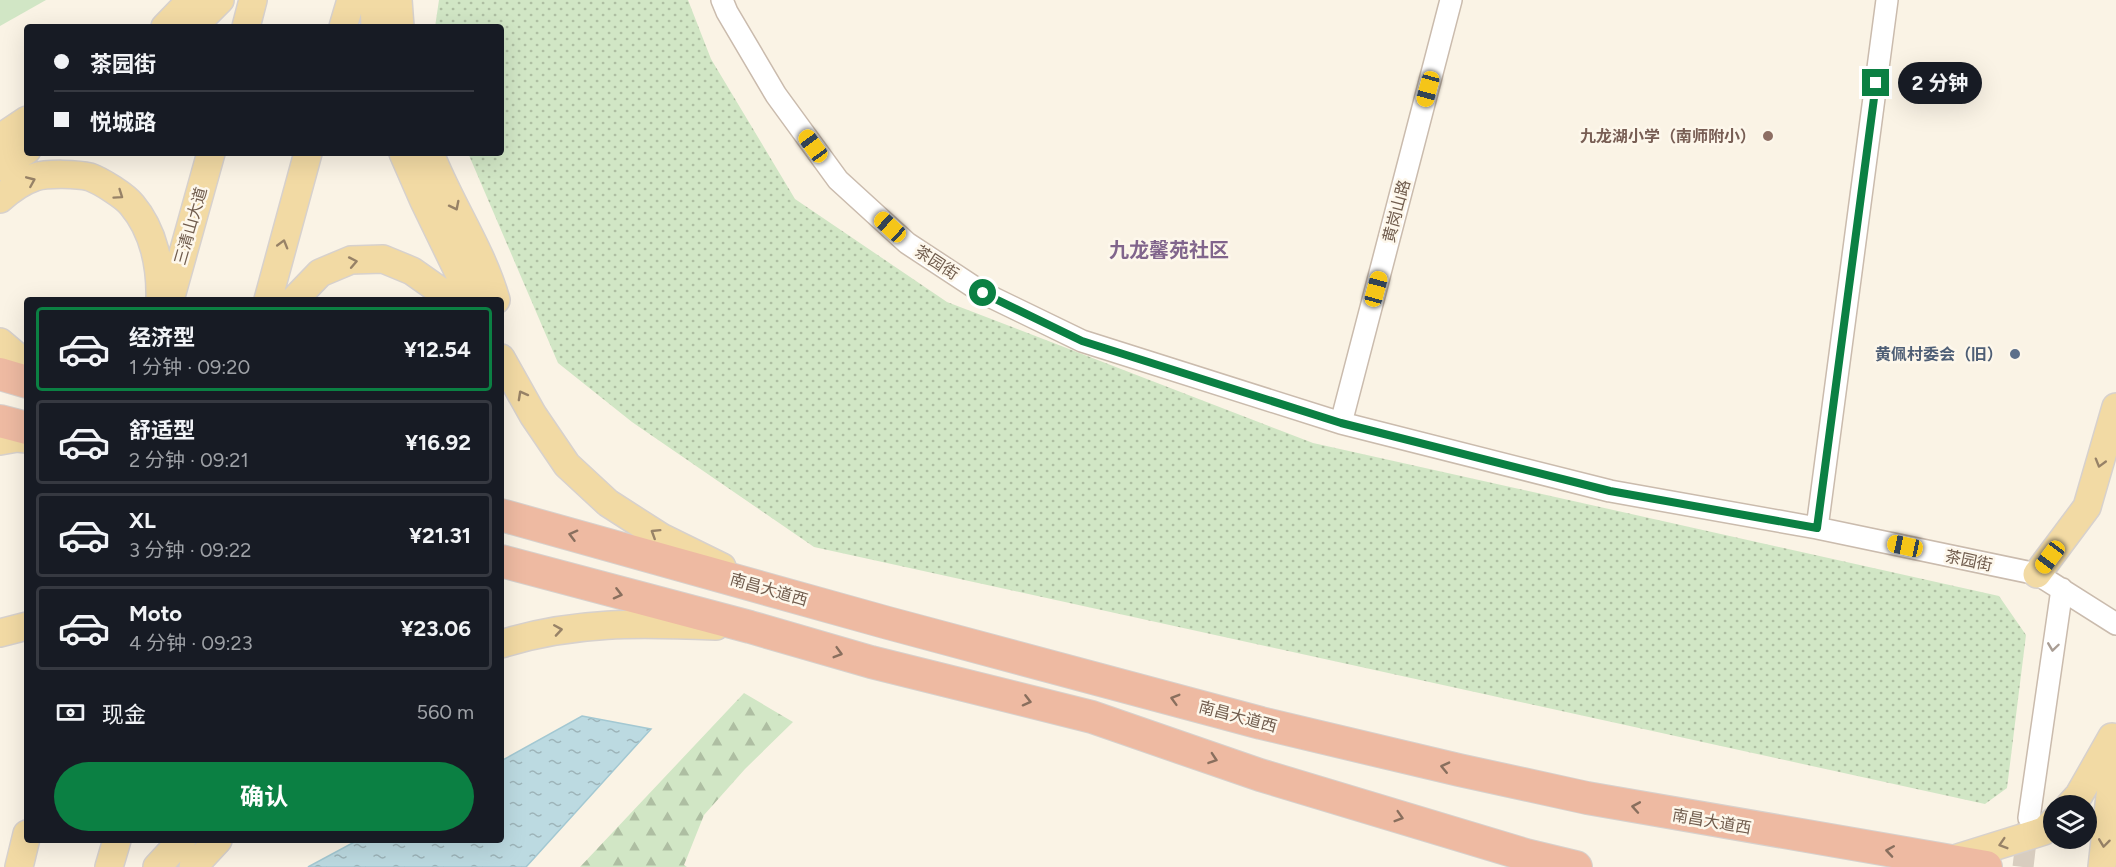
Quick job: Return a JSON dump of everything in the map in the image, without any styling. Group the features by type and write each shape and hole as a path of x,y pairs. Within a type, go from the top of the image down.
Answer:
{"highway":[{"path":"0,374 24,381"},
{"path":"0,420 24,427"},
{"name":"南昌大道西","path":"504,516 1261,723 1598,800 1986,867"},
{"path":"504,562 750,627 871,662 1092,717 1271,778 1526,855 1576,867"}],"main road":[{"path":"168,24 191,0"},
{"path":"196,24 220,0"},
{"path":"247,24 253,0"},
{"path":"344,24 351,0"},
{"path":"374,0 375,24"},
{"path":"398,0 400,24"},
{"path":"0,138 24,122"},
{"path":"0,167 24,152"},
{"name":"三清山大道","path":"171,297 210,156"},
{"path":"269,297 307,156"},
{"path":"404,156 471,297"},
{"path":"431,156 479,254 495,297"},
{"path":"0,199 35,177 66,175 91,177 116,192 132,204 154,248 161,275 160,297"},
{"path":"297,297 321,273 351,260 383,259 412,271 439,290 444,297"},
{"path":"0,342 24,362"},
{"path":"504,363 533,415 567,465 608,503 661,537 778,592"},
{"path":"2037,574 2087,507 2116,407"},
{"path":"0,441 17,438 24,439"},
{"path":"504,644 533,634 578,627 637,623 750,627"},
{"path":"0,633 24,627"},
{"path":"2079,795 2116,731"},
{"path":"2102,867 2116,743"},
{"path":"1948,861 2044,831 2041,820"},
{"path":"19,867 25,843"},
{"path":"109,867 116,843"},
{"path":"157,867 179,843"},
{"path":"193,867 215,843"}],"street":[{"name":"茶园街","path":"722,0 776,95 838,180 907,243 983,293 1082,341 1341,423 1610,491 1817,528 2037,574 2116,624"},
{"name":"黄岗山路","path":"1341,423 1451,0"},
{"path":"1817,528 1887,0"},
{"path":"2041,820 2062,589"}],"green space":[{"path":"0,0 46,0 0,26"},
{"path":"439,0 688,0 711,59 795,199 947,302 1313,443 1999,596 2026,635 2007,788 1985,804 814,547 632,422 558,363 469,156 504,156 504,24 435,24"},
{"path":"744,693 793,722 745,769 704,815 684,865 687,867 580,867"}],"water":[{"path":"582,716 651,729 526,867 308,867 352,843 504,843 504,759"}],"tunnel":[{"path":"2023,867 2028,824"}],"place":[{"name":"九龙湖小学（南师附小）","path":"1768,136"},
{"name":"黄佩村委会（旧）","path":"2015,354"}],"district":[{"name":"九龙馨苑社区","path":"1169,250"}],"route":[{"path":"983,293 1082,341 1341,423 1610,491 1817,528 1876,83"}]}
